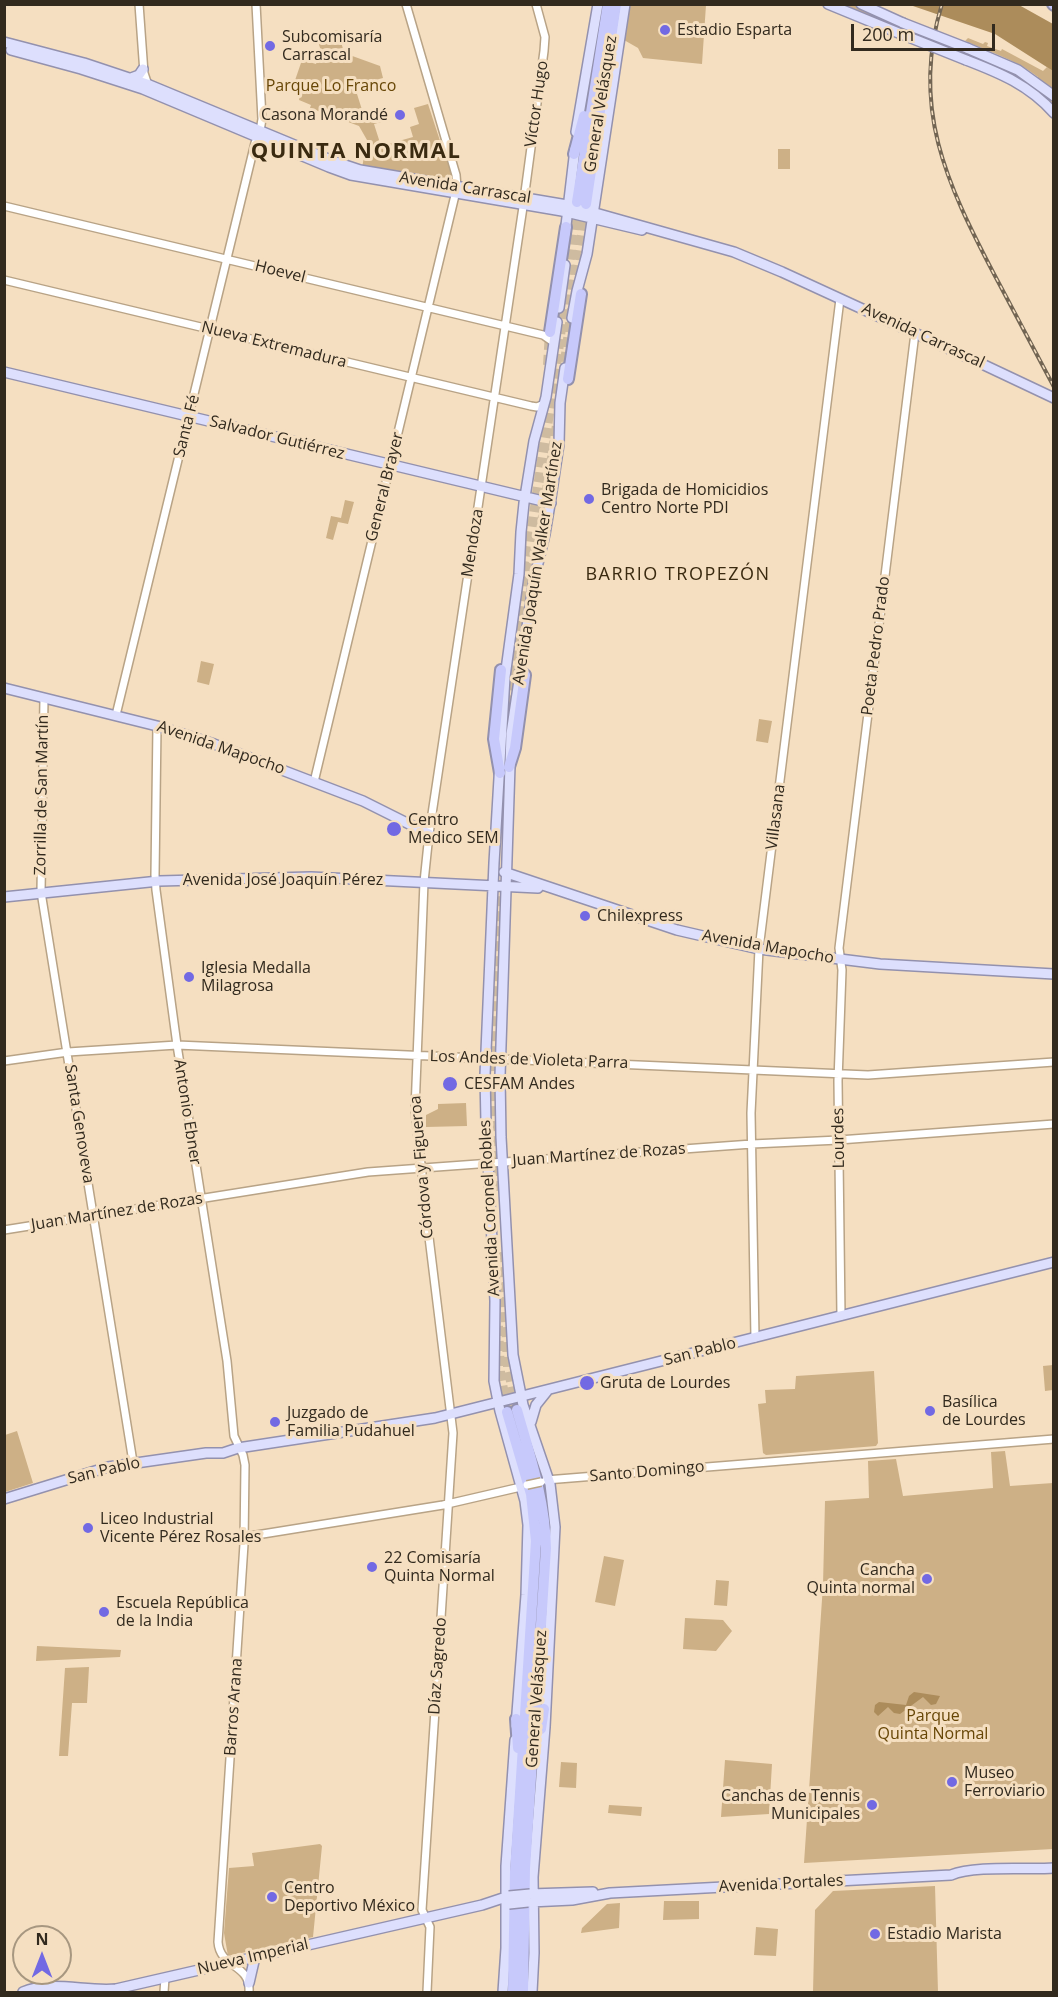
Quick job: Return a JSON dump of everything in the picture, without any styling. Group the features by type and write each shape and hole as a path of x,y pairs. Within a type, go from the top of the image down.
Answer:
{"highway":[{"name":"General Velásquez","path":"580,209 608,4"},
{"name":"General Velásquez","path":"580,209 607,63 621,7"},
{"path":"574,154 602,44"},
{"path":"552,337 566,226"},
{"path":"568,379 580,294"},
{"path":"501,670 494,739 505,770"},
{"path":"505,770 517,740 525,675"},
{"name":"General Velásquez","path":"513,1992 515,1881 535,1529 512,1411 540,1489 546,1536 525,1876 523,1992"},
{"path":"532,1771 544,1709"},
{"path":"516,1719 521,1781"}],"main road":[{"name":"Avenida Joaquín Walker Martínez","path":"493,868 505,770 532,592 559,444 560,397 576,296 587,254 574,154 578,113 598,4"},
{"path":"828,4 1017,81 1037,96 1053,113"},
{"path":"861,4 1018,70 1053,96"},
{"name":"Avenida Joaquín Walker Martínez","path":"566,226 580,209 621,7"},
{"name":"Avenida Carrascal","path":"4,42 70,59 147,84 351,175 580,209 746,256 1053,398"},
{"name":"Avenida Carrascal","path":"4,49 81,69 155,94 259,134"},
{"path":"131,78 140,75 143,69"},
{"path":"580,294 587,254"},
{"name":"Avenida Joaquín Walker Martínez","path":"508,874 505,677 519,574 525,497 534,441 544,404 552,337"},
{"name":"Salvador Gutiérrez","path":"4,372 550,503"},
{"name":"Avenida Mapocho","path":"4,688 116,715 214,744 383,810 429,834"},
{"name":"Avenida Mapocho","path":"493,868 550,887 561,893 684,932 759,949 880,964 1053,974"},
{"name":"Avenida Coronel Robles","path":"493,868 485,1108 495,1301 493,1370 498,1403 524,1486 529,1549 516,1719 503,1992"},
{"name":"Avenida Coronel Robles","path":"508,874 500,1115 512,1342 521,1397 553,1503 556,1540 531,1898 532,1992"},
{"name":"Avenida José Joaquín Pérez","path":"4,897 155,882 333,877 529,887 561,893"},
{"path":"481,885 492,897"},
{"name":"San Pablo","path":"4,1499 91,1472 133,1462 206,1453 223,1447 238,1448 397,1425 452,1414 1053,1262"},
{"path":"531,1427 534,1409 548,1390"},
{"name":"Avenida Portales","path":"531,1898 572,1900 610,1893 951,1875 968,1877 1053,1868"},
{"name":"Nueva Imperial","path":"23,1992 42,1988 107,1990 482,1905 531,1898"},
{"path":"249,1988 255,1957"}],"street":[{"path":"140,4 143,69 147,84 155,94"},
{"name":"Santa Fé","path":"116,715 262,119 256,4"},
{"path":"406,4 456,175 457,190"},
{"name":"Víctor Hugo","path":"524,200 545,42 536,4"},
{"name":"General Brayer","path":"315,782 457,190"},
{"name":"Mendoza","path":"424,882 429,834 524,200"},
{"name":"Hoevel","path":"4,206 552,337"},
{"name":"Nueva Extremadura","path":"4,280 534,407 544,404"},
{"name":"Villasana","path":"755,1338 752,1144 759,949 840,298"},
{"name":"Poeta Pedro Prado","path":"840,959 842,917 915,333"},
{"name":"Zorrilla de San Martín","path":"41,892 44,698"},
{"name":"Antonio Ebner","path":"157,726 155,882 177,1045 227,1361 234,1437 238,1448"},
{"name":"Córdova y Figueroa","path":"424,882 415,1102 448,1399 452,1414"},
{"name":"Santa Genoveva","path":"41,892 133,1462"},
{"name":"Lourdes","path":"840,959 842,970 838,1073 841,1316"},
{"name":"Los Andes de Violeta Parra","path":"4,1060 68,1052 177,1045 876,1075 1053,1062"},
{"name":"Juan Martínez de Rozas","path":"4,1230 344,1176 421,1168 1053,1124"},
{"name":"Díaz Sagredo","path":"427,1992 430,1930 422,1910 449,1504 452,1414"},
{"name":"Santo Domingo","path":"244,1537 449,1504 545,1481 1053,1439"},
{"name":"Barros Arana","path":"229,1963 221,1955 218,1942 244,1537 245,1465 243,1455 238,1448"},
{"path":"229,1963 241,1971 249,1988"},
{"path":"164,1992 165,1978"}],"green space":[{"name":"Estadio Esparta","path":"629,5 706,5 702,64 643,58 638,48 624,40"},
{"path":"832,5 854,5 1001,64 1053,100 1053,109 1033,89"},
{"name":"Parque Lo Franco","path":"338,30 344,53 380,66 383,78 364,83 357,94 363,113 377,109 381,122 374,124 381,146 413,137 410,127 419,124 414,108 428,104 442,147 445,144 455,179 453,183 362,168 367,140 359,126 310,108 311,105 299,100 300,95 291,92 302,60 316,64 321,51 316,35"},
{"path":"968,38 983,44 988,43 987,46 1001,51 1002,49 1043,71 1047,67 1053,71 1053,93 1030,71 965,41"},
{"path":"778,149 790,149 790,169 778,169"},
{"path":"345,500 354,502 348,524 338,522 333,540 326,538 331,516 341,518"},
{"path":"201,661 214,664 209,685 197,682"},
{"path":"759,719 772,721 768,743 756,741"},
{"path":"466,1103 467,1126 426,1127 426,1115 438,1109 438,1104"},
{"path":"1053,1365 1053,1390 1045,1391 1043,1366"},
{"path":"874,1371 878,1443 876,1446 766,1455 763,1453 758,1404 766,1403 765,1390 795,1389 796,1376"},
{"path":"17,1431 33,1483 5,1492 5,1435"},
{"name":"Parque Quinta Normal","path":"1005,1451 1010,1486 1053,1483 1053,1849 804,1863 823,1585 825,1501 869,1498 868,1461 896,1459 903,1496 993,1488 991,1452"},
{"path":"604,1556 624,1560 615,1606 595,1602"},
{"path":"716,1580 729,1581 727,1606 714,1605"},
{"path":"685,1618 723,1620 732,1631 716,1651 683,1649"},
{"path":"37,1646 121,1650 120,1657 36,1661"},
{"path":"89,1667 87,1703 72,1703 68,1756 59,1756 65,1668"},
{"path":"725,1760 772,1764 769,1814 721,1817"},
{"path":"561,1762 577,1763 576,1788 559,1787"},
{"path":"609,1805 642,1807 641,1816 608,1813"},
{"name":"Centro Deportivo México","path":"320,1844 322,1846 313,1937 228,1956 224,1933 229,1868 254,1866 252,1853"},
{"name":"Estadio Marista","path":"935,1886 938,1992 813,1992 815,1910 833,1891"},
{"path":"664,1901 699,1901 699,1919 663,1920"},
{"path":"620,1903 619,1928 581,1933 582,1928 607,1904"},
{"path":"756,1927 778,1929 776,1956 754,1955"}],"shaded area":[{"path":"910,5 1019,5 1053,24 1053,71 995,34"},
{"path":"914,1692 940,1696 936,1704 931,1705 923,1697 900,1714 894,1713 888,1707 878,1716 874,1712 875,1705 879,1702 906,1705 909,1696"}],"tunnel":[{"path":"507,705 558,352 576,207"},
{"path":"574,290 586,208"},
{"path":"563,377 572,309"},
{"path":"548,365 550,332"},
{"path":"537,555 557,425"},
{"path":"494,1191 491,1067 497,885"},
{"path":"503,1252 508,1367 517,1410"},
{"path":"498,1326 500,1372 507,1412"}],"railway":[{"path":"942,4 933,41 930,77 932,111 938,144 948,176 977,241 1054,387"}],"place":[{"name":"Estadio Esparta","path":"665,30"},
{"name":"Subcomisaría Carrascal","path":"270,46"},
{"name":"Casona Morandé","path":"400,115"},
{"name":"Brigada de Homicidios Centro Norte PDI","path":"589,499"},
{"name":"Centro Medico SEM","path":"394,829"},
{"name":"Chilexpress","path":"585,916"},
{"name":"Iglesia Medalla Milagrosa","path":"189,977"},
{"name":"CESFAM Andes","path":"450,1084"},
{"name":"Gruta de Lourdes","path":"587,1383"},
{"name":"Basílica de Lourdes","path":"930,1411"},
{"name":"Juzgado de Familia Pudahuel","path":"275,1422"},
{"name":"Liceo Industrial Vicente Pérez Rosales","path":"88,1528"},
{"name":"22 Comisaría Quinta Normal","path":"372,1567"},
{"name":"Cancha Quinta normal","path":"927,1579"},
{"name":"Escuela República de la India","path":"104,1612"},
{"name":"Museo Ferroviario","path":"952,1782"},
{"name":"Canchas de Tennis Municipales","path":"872,1805"},
{"name":"Centro Deportivo México","path":"272,1897"},
{"name":"Estadio Marista","path":"875,1934"}],"district":[{"name":"QUINTA NORMAL","path":"356,152"},
{"name":"BARRIO TROPEZÓN","path":"678,575"}]}
